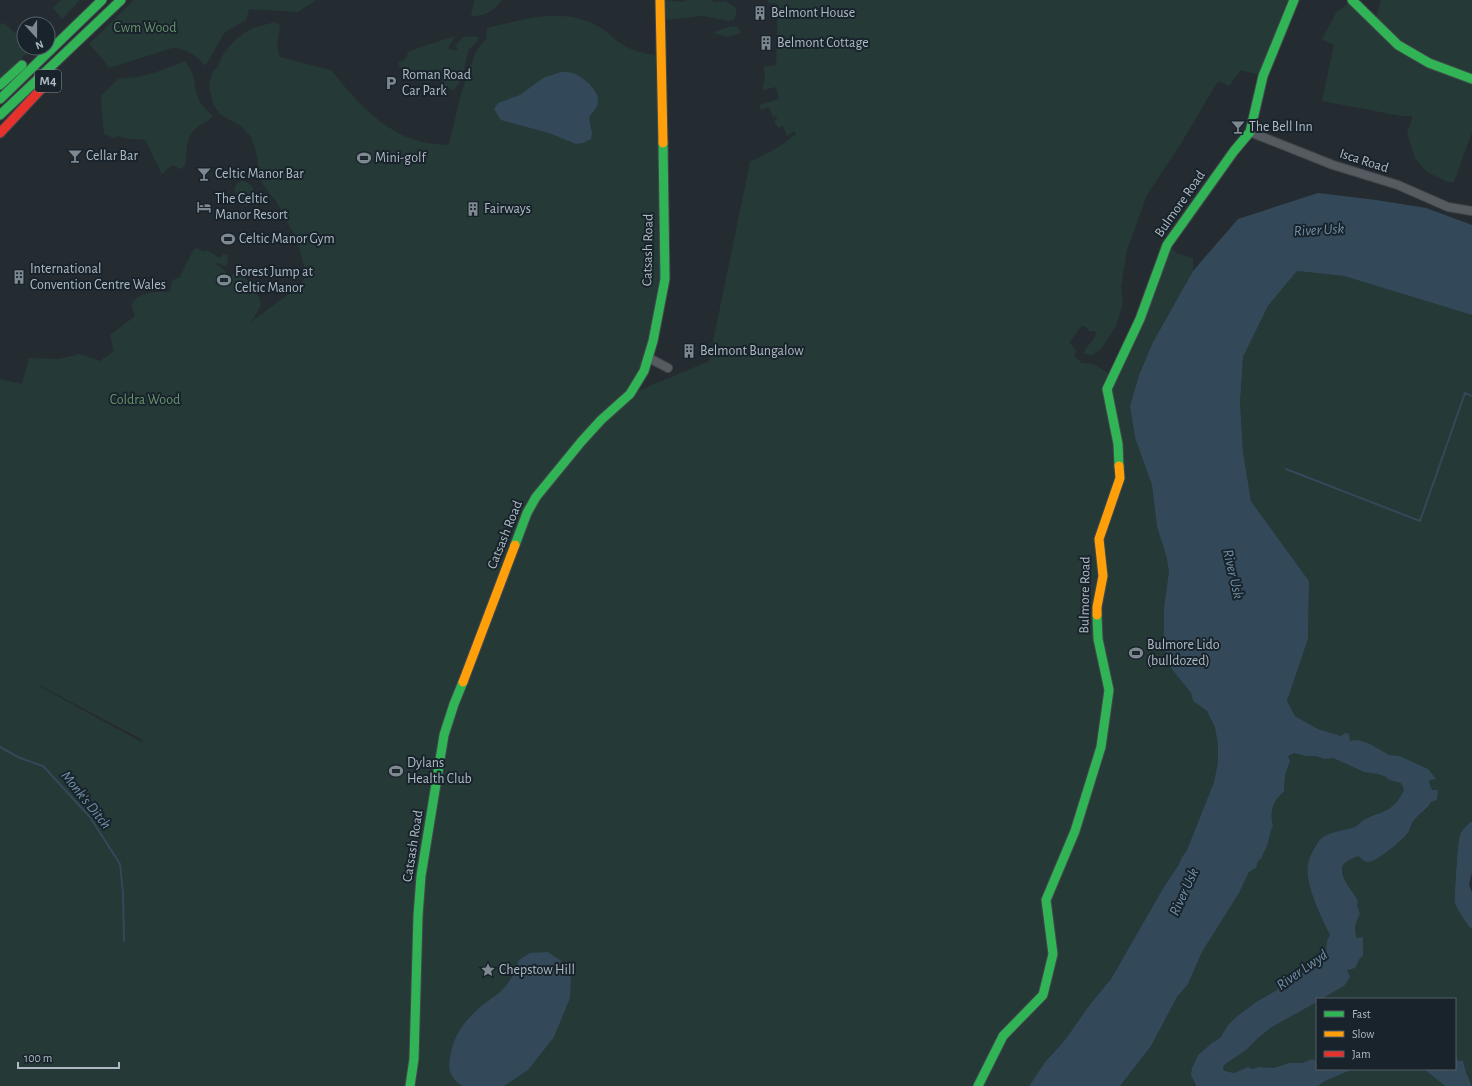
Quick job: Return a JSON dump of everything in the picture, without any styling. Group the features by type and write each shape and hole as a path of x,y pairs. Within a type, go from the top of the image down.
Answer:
{"main road":[{"path":"56,32 90,0"},
{"name":"M4","path":"56,45 102,0"},
{"name":"M4","path":"0,115 122,0"},
{"name":"Catsash Road","path":"410,1086 414,1059 418,916 421,876 444,735 454,704 468,672 527,513 536,497 581,442 601,420 630,394 644,371 653,341 664,279 660,0"},
{"name":"Bulmore Road","path":"978,1086 1004,1036 1043,996 1054,954 1046,900 1075,831 1101,747 1110,690 1098,640 1097,607 1103,576 1100,539 1120,478 1118,444 1107,389 1140,319 1167,245 1234,151 1250,132 1263,76 1294,0"},
{"path":"1352,0 1398,45 1428,63 1472,79"},
{"name":"M4","path":"0,133 51,78 94,27"},
{"name":"M4","path":"0,85 31,56"},
{"name":"M4","path":"0,91 44,56"},
{"name":"M4","path":"0,99 45,56"}],"street":[{"name":"Isca Road","path":"1250,132 1333,164 1398,185 1448,207 1472,210"},
{"path":"649,358 668,368"}],"green space":[{"path":"61,0 80,0 62,19 53,8"},
{"name":"Cwm Wood","path":"134,0 316,0 298,12 249,9 246,20 225,32 205,66 191,53 182,49 172,48 109,68 89,44"},
{"path":"474,0 502,0 496,7 488,12 471,16"},
{"path":"664,0 683,2 687,0 711,0 715,2 725,1 736,8 736,14 734,20 730,21 702,16 666,20 664,18"},
{"name":"Coldra Wood","path":"768,0 1294,0 1263,76 1241,70 1229,86 1218,81 1180,145 1147,195 1127,250 1121,287 1123,303 1116,326 1101,349 1092,356 1084,353 1096,334 1095,331 1089,331 1086,327 1082,326 1069,342 1076,350 1074,356 1082,363 1094,364 1113,376 1167,245 1178,254 1193,258 1193,271 1153,342 1139,375 1130,406 1135,438 1152,485 1157,527 1166,555 1169,571 1164,608 1164,648 1167,663 1191,693 1193,701 1207,711 1215,729 1218,744 1218,762 1214,782 1187,850 1111,979 1091,1003 1065,1040 1045,1062 1029,1086 0,1086 0,379 22,384 29,358 59,359 80,354 100,361 114,351 110,335 135,316 132,307 134,301 142,295 148,293 170,292 172,280 179,278 194,249 197,248 203,252 206,250 221,258 223,254 228,255 227,264 225,266 214,262 230,275 232,276 233,274 238,274 247,279 251,284 261,304 251,322 299,286 305,277 305,269 299,248 294,234 276,201 265,188 260,178 257,155 251,137 241,126 221,115 213,104 209,85 212,73 217,67 224,53 235,40 244,33 253,28 275,22 280,25 277,47 280,57 332,71 368,111 389,128 416,140 446,145 449,144 461,94 476,51 486,39 487,28 545,16 574,17 603,29 628,48 654,55 657,58 665,279 653,341 631,394 709,361 750,162 780,146 790,139 792,135 796,135 794,131 787,136 783,126 778,128 774,121 777,119 776,116 773,117 769,107 761,110 759,105 779,99 776,87 763,90 765,74 763,67 776,65 778,4 768,3","holes":["39,685 141,739 143,743"]},
{"path":"1352,0 1375,20 1381,0 1472,0 1472,132 1454,182 1448,182 1427,172 1415,158 1407,133 1413,116 1401,116 1322,101 1334,45 1322,39 1336,13"},
{"path":"4,23 16,34 16,56 24,56 0,78 0,24"},
{"path":"730,26 737,27 741,33 728,37 713,33"},
{"path":"455,36 448,48 456,51 458,48 455,47 462,38 466,36 478,37 477,41 468,51 462,78 454,90 444,87 443,81 437,79 426,81 402,71 398,63 406,59 408,52"},
{"path":"185,61 192,71 196,90 201,103 213,116 208,121 197,127 189,137 185,166 181,169 176,166 171,166 162,174 145,140 128,139 118,136 113,138 104,134 101,102 102,95 118,79 154,73"},
{"path":"242,181 250,184 253,188 255,196 254,200 247,206 243,204 234,190 237,183"},
{"path":"1297,271 1344,276 1472,315 1472,821 1465,828 1458,849 1455,902 1472,929 1472,1085 1464,1064 1458,1061 1456,1056 1456,998 1322,998 1341,979 1351,963 1363,937 1357,938 1355,932 1357,920 1360,914 1357,904 1358,900 1349,887 1342,872 1344,864 1358,856 1365,861 1408,834 1415,819 1428,808 1438,790 1432,790 1429,782 1430,780 1435,779 1428,769 1400,756 1389,755 1350,741 1341,736 1318,729 1295,716 1287,701 1308,639 1309,581 1251,501 1243,452 1240,403 1243,357 1268,306"},
{"path":"1294,753 1325,759 1333,758 1364,772 1378,774 1389,780 1401,783 1404,790 1396,803 1383,812 1365,819 1356,827 1326,835 1318,843 1311,856 1307,871 1308,880 1318,910 1330,935 1327,941 1325,956 1317,964 1305,972 1280,984 1277,990 1256,1002 1236,1017 1228,1025 1220,1038 1198,1055 1192,1068 1194,1085 1196,1086 1120,1086 1151,1046 1177,997 1188,984 1202,952 1239,893 1249,872 1256,868 1258,861 1266,847 1273,826 1271,816 1273,807 1277,799 1284,792 1285,776 1290,762 1288,756"},
{"path":"1316,1003 1316,1061 1312,1059 1302,1063 1289,1063 1274,1068 1259,1067 1252,1069 1248,1067 1234,1073 1225,1071 1223,1068 1224,1065 1246,1050 1272,1027"},
{"path":"1351,1070 1425,1070 1445,1086 1318,1086 1325,1081"}],"water":[{"path":"561,72 575,74 580,77 594,89 598,97 596,108 589,118 592,133 591,139 583,143 576,144 549,133 501,120 494,109 498,103 520,95 543,78"},
{"name":"River Usk","path":"1318,193 1426,208 1472,225 1472,315 1344,276 1297,271 1268,306 1243,357 1240,403 1243,452 1251,501 1309,581 1308,639 1287,701 1295,716 1318,729 1341,736 1345,733 1349,734 1350,741 1358,740 1370,744 1389,755 1400,756 1428,769 1436,779 1430,780 1429,782 1432,790 1438,790 1437,800 1431,802 1428,807 1414,820 1404,837 1383,855 1369,862 1358,856 1347,861 1342,868 1346,882 1358,900 1357,905 1360,914 1357,920 1355,932 1357,938 1363,937 1363,956 1360,958 1355,968 1347,970 1350,977 1344,986 1323,998 1316,998 1316,1003 1272,1027 1246,1050 1224,1065 1223,1068 1225,1071 1234,1073 1248,1067 1252,1069 1259,1067 1274,1068 1289,1063 1302,1063 1312,1059 1316,1061 1316,1070 1351,1070 1325,1081 1318,1086 1196,1086 1191,1075 1192,1068 1198,1055 1220,1038 1228,1025 1236,1017 1256,1002 1277,990 1279,984 1298,976 1317,964 1325,956 1327,941 1330,935 1314,900 1307,871 1309,859 1318,842 1326,835 1355,827 1365,819 1388,809 1396,803 1404,790 1401,783 1389,780 1378,774 1364,772 1333,758 1325,759 1294,753 1288,756 1290,761 1285,776 1284,792 1277,799 1273,807 1271,816 1273,826 1262,858 1258,861 1256,868 1249,872 1239,893 1202,952 1188,984 1177,997 1151,1046 1120,1086 1029,1086 1045,1062 1065,1040 1091,1003 1111,979 1187,850 1214,782 1218,762 1218,744 1215,728 1207,711 1193,701 1191,693 1167,663 1164,648 1164,608 1169,571 1166,555 1157,527 1152,485 1135,438 1130,406 1139,375 1153,342 1193,271 1238,219"},
{"path":"1472,821 1472,873 1469,885 1472,892 1472,929 1460,913 1455,903 1455,899 1459,839 1462,831"},
{"path":"548,952 563,962 571,978 570,998 554,1037 528,1070 504,1086 463,1086 459,1084 453,1078 449,1067 451,1051 458,1032 466,1021 482,1005 506,986 519,960 530,953"},
{"path":"1456,1056 1458,1061 1463,1061 1472,1086 1445,1086 1425,1070 1456,1070"}],"waterway":[{"path":"1286,469 1420,521 1465,393 1472,396"},
{"name":"Monk's Ditch","path":"0,747 20,758 43,766 90,817 120,864 123,893 124,941"}],"traffic: fast":[{"path":"0,99 102,0"},
{"path":"0,115 121,0"},
{"path":"1119,466 1118,444 1107,389 1140,319 1167,245 1234,151 1250,132 1263,76 1294,0"},
{"path":"1352,0 1398,45 1429,63 1472,79"},
{"path":"0,85 22,65"},
{"path":"515,545 527,513 536,497 601,420 630,394 644,371 653,341 665,279 663,143"},
{"path":"978,1086 1003,1036 1043,995 1053,954 1046,900 1075,831 1101,747 1109,690 1098,639 1097,615"},
{"path":"410,1086 414,1059 418,916 421,876 444,735 463,682"}],"traffic: slow":[{"path":"660,0 663,143"},
{"path":"1097,615 1097,607 1103,576 1099,539 1120,478 1119,466"},
{"path":"463,682 515,545"}],"traffic: jam":[{"path":"0,133 43,87"}],"place":[{"name":"Belmont House","path":"760,13"},
{"name":"Belmont Cottage","path":"766,43"},
{"name":"Roman Road Car Park","path":"391,83"},
{"name":"The Bell Inn","path":"1238,127"},
{"name":"Cellar Bar","path":"75,156"},
{"name":"Mini-golf","path":"364,158"},
{"name":"Celtic Manor Bar","path":"204,174"},
{"name":"The Celtic Manor Resort","path":"204,207"},
{"name":"Fairways","path":"473,209"},
{"name":"Celtic Manor Gym","path":"228,239"},
{"name":"International Convention Centre Wales","path":"19,277"},
{"name":"Forest Jump at Celtic Manor","path":"224,280"},
{"name":"Belmont Bungalow","path":"689,351"},
{"name":"Bulmore Lido (bulldozed)","path":"1136,653"},
{"name":"Dylans Health Club","path":"396,771"},
{"name":"Chepstow Hill","path":"488,970"}],"water label":[{"name":"River Lwyd","path":"1302,970"}]}
